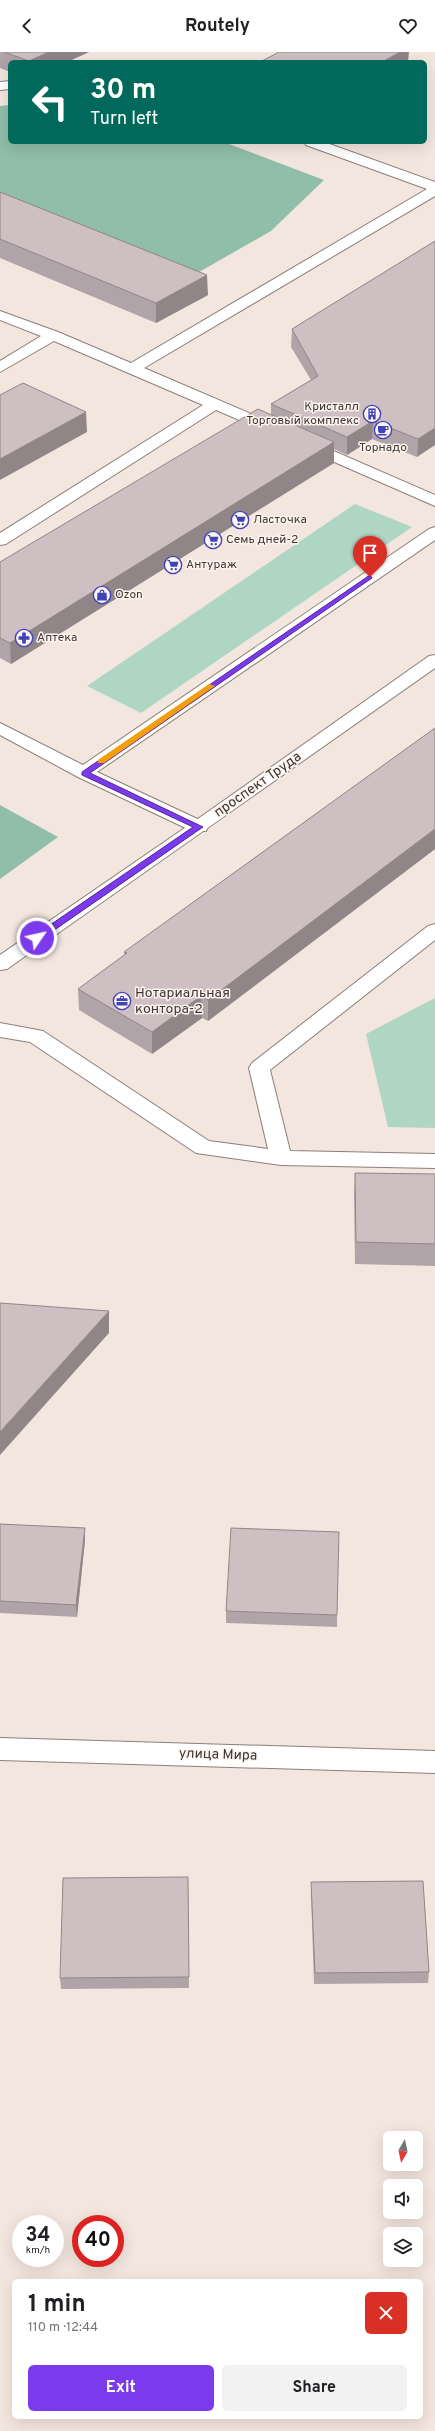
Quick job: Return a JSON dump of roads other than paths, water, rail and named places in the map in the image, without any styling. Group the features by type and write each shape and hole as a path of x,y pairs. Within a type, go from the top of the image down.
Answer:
{"street":[{"path":"320,144 435,189"},
{"path":"134,368 435,189"},
{"path":"0,314 134,368 435,501"},
{"path":"0,367 53,335"},
{"path":"0,540 215,404"},
{"path":"84,773 435,532"},
{"name":"проспект Труда","path":"0,964 199,827 435,660"},
{"path":"0,728 84,773 199,827"},
{"path":"281,1158 259,1068 435,930"},
{"path":"0,1030 36,1036 204,1148 281,1158 435,1161"},
{"name":"улица Мира","path":"0,1749 435,1762"}],"place":[{"name":"Кристалл Торговый комплекс","path":"372,414"},
{"name":"Торнадо","path":"383,430"},
{"name":"Ласточка","path":"240,520"},
{"name":"Семь дней-2","path":"213,540"},
{"name":"Антураж","path":"173,565"},
{"name":"Ozon","path":"102,595"},
{"name":"Аптека","path":"24,638"},
{"name":"Нотариальная контора-2","path":"122,1001"}]}
